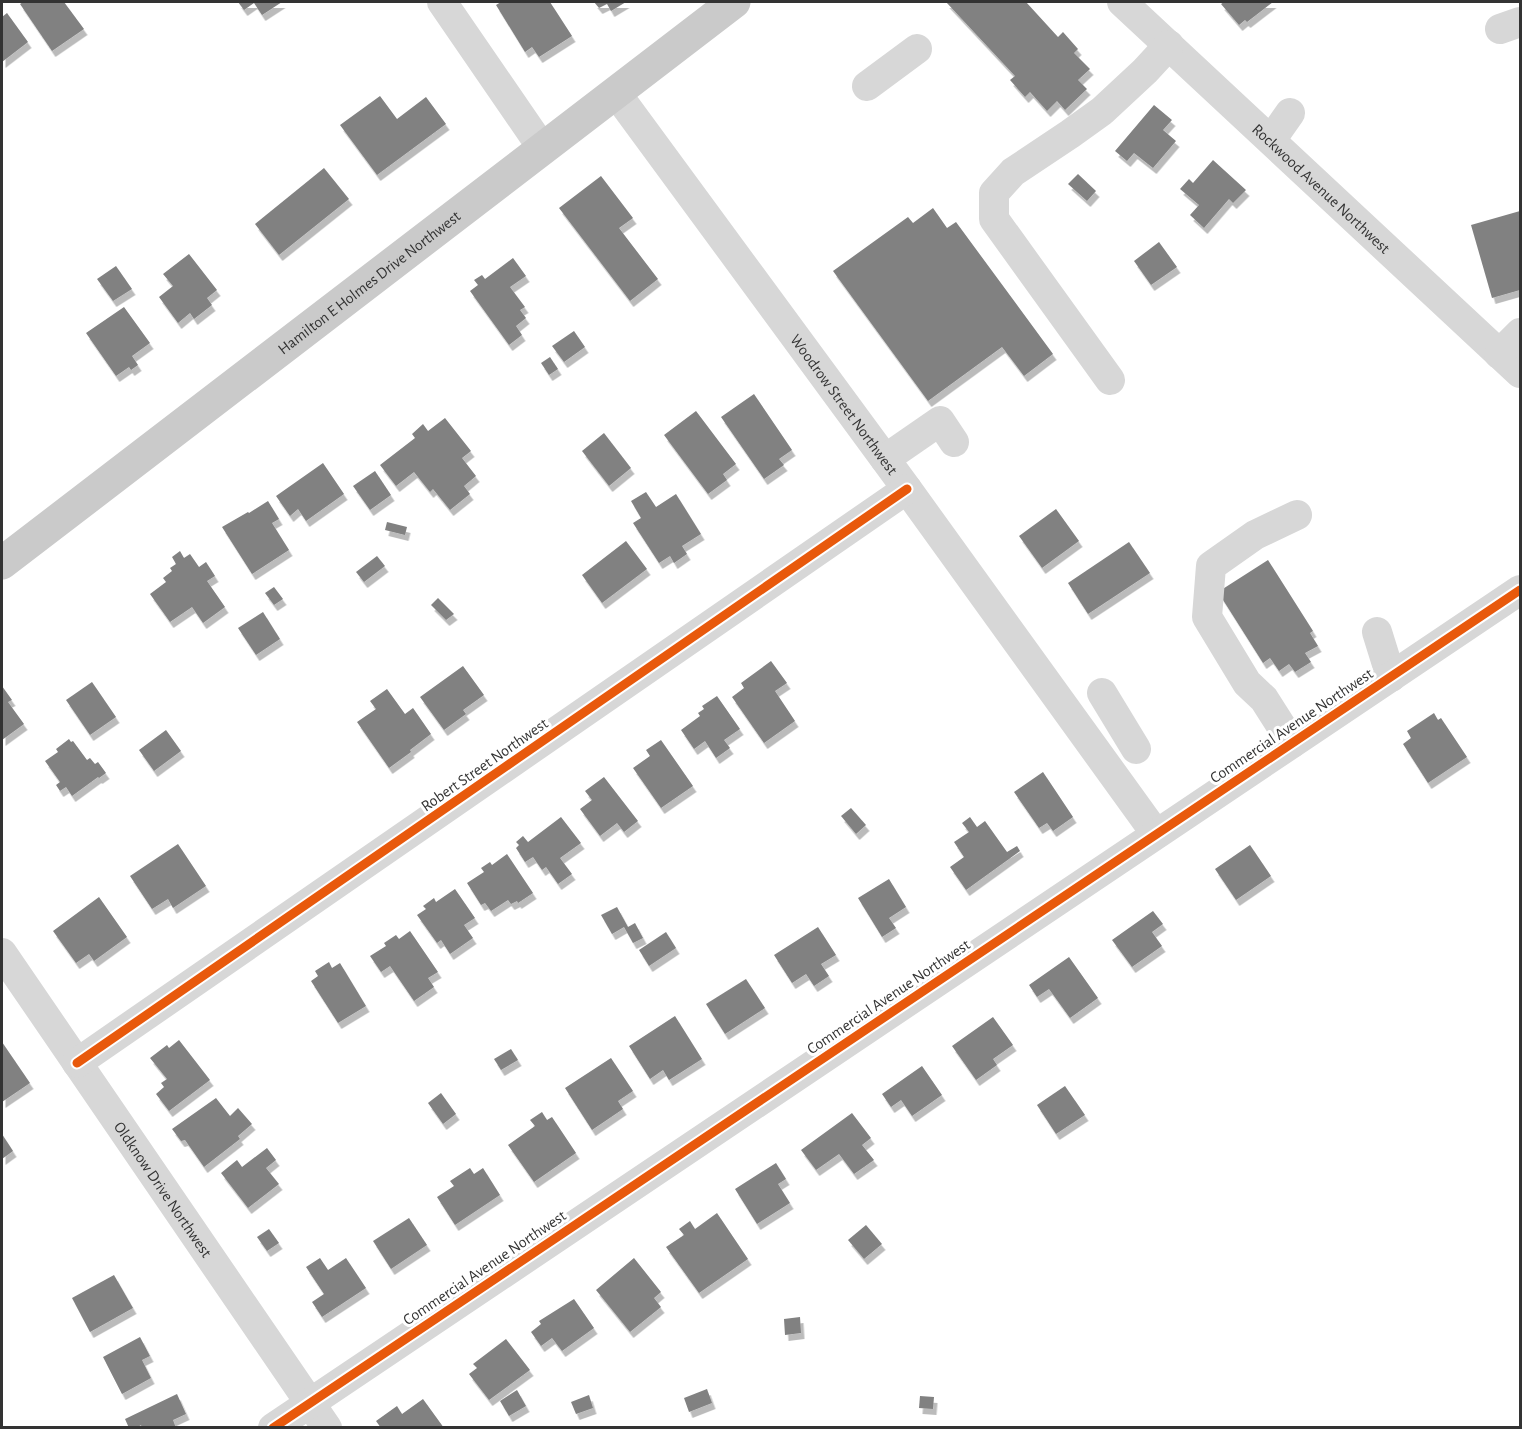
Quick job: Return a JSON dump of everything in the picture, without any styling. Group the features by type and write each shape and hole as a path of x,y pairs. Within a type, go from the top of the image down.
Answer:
{"main road":[{"name":"Hamilton E Holmes Drive Northwest","path":"2,563 734,2"}],"street":[{"path":"442,2 543,149"},
{"name":"Rockwood Avenue Northwest","path":"1122,2 1510,363"},
{"path":"1110,380 993,219 994,194 1013,172 1102,111 1169,45"},
{"path":"867,86 916,49"},
{"name":"Woodrow Street Northwest","path":"616,93 907,489 1156,834"},
{"path":"1271,140 1290,113"},
{"path":"1510,363 1521,333"},
{"path":"885,459 940,422 954,442"},
{"name":"Robert Street Northwest","path":"77,1063 907,489"},
{"path":"1292,743 1264,699 1247,683 1207,617 1211,566 1255,535 1297,515"},
{"name":"Commercial Avenue Northwest","path":"273,1428 1521,590"},
{"path":"1377,632 1391,677"},
{"path":"1102,693 1136,749"},
{"name":"Oldknow Drive Northwest","path":"2,952 327,1428"}],"building":[{"path":"23,2 64,2 84,29 52,51 20,4"},
{"path":"238,2 282,2 262,15 254,3 244,10"},
{"path":"501,2 550,2 572,36 539,57 532,47 525,52 496,5"},
{"path":"594,2 626,2 611,11 607,4 599,8"},
{"path":"946,2 1026,2 1058,37 1063,32 1078,49 1074,53 1090,69 1078,80 1087,89 1065,110 1057,101 1047,111 1030,92 1025,97 1010,80 1015,76"},
{"path":"1224,2 1273,2 1247,22 1245,20 1239,25 1221,4"},
{"path":"7,13 28,42 2,62 2,17"},
{"path":"380,96 397,119 426,97 446,124 377,175 340,125"},
{"path":"1154,105 1172,120 1163,130 1176,141 1153,168 1134,153 1127,161 1115,151"},
{"path":"1213,160 1246,190 1233,203 1229,199 1204,228 1190,215 1199,205 1180,189 1189,179 1193,183"},
{"path":"324,168 349,199 279,255 255,224"},
{"path":"1078,174 1096,191 1087,201 1068,184"},
{"path":"601,176 633,218 619,228 658,279 630,301 559,208"},
{"path":"933,208 947,228 956,222 1053,354 1024,376 1002,347 928,401 833,271 908,217 913,223"},
{"path":"1520,211 1520,290 1492,298 1471,225"},
{"path":"1159,242 1177,267 1151,285 1134,261"},
{"path":"189,254 217,290 207,298 212,305 194,319 190,313 178,323 159,297 173,286 163,274"},
{"path":"513,258 526,276 510,287 525,307 520,310 526,318 516,326 522,335 509,345 470,291 478,285 474,280 482,275 485,279"},
{"path":"116,266 132,289 113,301 97,279"},
{"path":"124,307 150,343 132,356 138,365 131,370 129,367 116,376 86,333"},
{"path":"574,331 585,347 564,362 552,346"},
{"path":"550,357 558,369 549,375 541,363"},
{"path":"754,394 792,450 779,459 784,465 764,479 721,417"},
{"path":"696,411 736,464 723,474 727,480 708,494 664,435"},
{"path":"445,418 471,451 462,458 476,476 464,486 470,494 450,510 433,489 430,492 414,472 396,486 380,465 415,438 412,434 423,424 428,431"},
{"path":"604,433 631,468 609,486 582,451"},
{"path":"323,463 344,494 306,521 298,509 290,516 276,496"},
{"path":"375,471 391,495 370,510 353,486"},
{"path":"646,492 656,507 676,494 701,534 682,546 687,554 674,563 670,556 659,563 633,523 641,518 631,501"},
{"path":"268,501 279,519 272,523 289,550 252,574 222,527"},
{"path":"1056,509 1079,541 1042,568 1019,536"},
{"path":"387,522 407,527 405,535 385,530"},
{"path":"626,541 647,569 602,603 582,575"},
{"path":"1129,542 1150,573 1088,614 1068,583"},
{"path":"180,551 184,558 190,554 199,567 206,562 215,576 207,581 225,607 203,623 192,607 170,622 150,594 166,582 163,578 172,571 170,568 176,564 172,557"},
{"path":"377,556 385,566 364,582 356,572"},
{"path":"1268,560 1313,631 1310,633 1318,646 1305,653 1311,662 1295,672 1289,664 1279,671 1270,658 1263,663 1218,592"},
{"path":"274,587 283,599 274,605 265,593"},
{"path":"438,598 454,614 446,620 431,605"},
{"path":"263,612 280,639 256,655 238,628"},
{"path":"771,661 787,683 775,691 795,721 764,743 732,697 744,688 741,683"},
{"path":"463,666 484,695 463,710 466,714 444,730 420,697"},
{"path":"92,682 116,717 90,735 66,700"},
{"path":"2,686 12,700 8,702 24,724 2,740"},
{"path":"387,689 405,714 413,708 431,734 389,768 357,722 376,709 370,701"},
{"path":"717,696 740,729 724,740 730,748 716,758 705,741 694,749 681,730 700,716 698,713 704,709 702,706"},
{"path":"1434,713 1438,720 1441,718 1467,757 1428,783 1403,744 1411,738 1407,731"},
{"path":"166,730 181,751 154,771 139,750"},
{"path":"69,739 87,760 90,758 95,764 98,762 106,773 72,796 66,787 60,791 56,785 60,782 45,761 58,752 56,749"},
{"path":"661,740 693,786 661,808 633,768 650,756 646,750"},
{"path":"1043,772 1073,817 1053,831 1047,823 1039,828 1014,792"},
{"path":"604,777 638,821 624,832 617,823 600,836 580,809 592,800 585,791"},
{"path":"851,808 866,825 856,834 841,816"},
{"path":"561,817 581,843 560,858 572,874 558,884 546,867 542,870 533,857 525,862 516,848 519,845 516,842 523,836 528,842"},
{"path":"970,817 977,827 985,821 1007,852 1017,846 1020,851 966,890 950,867 964,857 954,842 969,832 962,823"},
{"path":"178,844 206,886 173,908 168,899 152,909 130,876"},
{"path":"1250,845 1271,876 1236,900 1215,869"},
{"path":"507,854 533,893 518,903 517,901 511,904 508,900 491,911 485,903 481,905 467,883 484,872 481,868 490,862 492,865"},
{"path":"889,879 906,907 889,918 896,928 882,937 858,898"},
{"path":"455,889 475,918 464,925 473,938 450,954 441,940 437,943 417,915 426,909 423,906 434,898 436,902"},
{"path":"99,897 127,937 94,961 89,954 76,963 53,931"},
{"path":"617,907 628,927 635,923 643,938 633,943 624,927 612,934 601,915"},
{"path":"1153,911 1163,924 1152,932 1162,946 1132,967 1112,940"},
{"path":"818,927 836,955 821,964 829,976 814,986 806,974 792,983 774,955"},
{"path":"410,931 438,972 428,978 434,987 414,1001 390,966 381,972 370,956 386,946 384,943 396,935 399,939"},
{"path":"666,932 676,948 649,966 639,950"},
{"path":"1069,957 1098,998 1070,1018 1049,989 1037,997 1029,985"},
{"path":"329,962 332,968 340,963 366,1006 338,1023 311,981 318,976 315,971"},
{"path":"746,979 765,1008 725,1034 706,1004"},
{"path":"675,1016 702,1059 669,1080 663,1070 650,1079 629,1046"},
{"path":"993,1017 1013,1045 993,1059 997,1065 976,1080 952,1046"},
{"path":"179,1040 210,1080 169,1111 156,1094 164,1087 161,1083 167,1079 150,1058 167,1045 169,1048"},
{"path":"2,1042 30,1083 2,1102"},
{"path":"511,1049 518,1060 501,1070 494,1059"},
{"path":"611,1058 633,1091 618,1101 623,1109 592,1130 565,1088"},
{"path":"922,1066 942,1095 912,1116 901,1100 891,1107 882,1094"},
{"path":"1065,1086 1085,1115 1056,1134 1037,1105"},
{"path":"441,1093 456,1114 443,1124 428,1103"},
{"path":"216,1098 230,1116 238,1108 252,1124 238,1136 240,1139 204,1167 185,1140 181,1141 172,1129"},
{"path":"542,1112 547,1120 552,1117 576,1153 534,1182 508,1145 535,1126 530,1120"},
{"path":"852,1113 871,1138 862,1145 874,1160 854,1174 839,1154 816,1170 801,1150"},
{"path":"2,1134 13,1151 2,1159"},
{"path":"267,1148 276,1160 266,1168 279,1184 248,1208 221,1173 237,1160 242,1167"},
{"path":"776,1163 786,1179 778,1184 790,1203 757,1224 735,1189"},
{"path":"470,1168 474,1174 483,1168 500,1195 455,1225 437,1197 454,1186 450,1181"},
{"path":"717,1213 748,1259 699,1293 666,1247 684,1235 679,1229 690,1221 695,1229"},
{"path":"409,1218 427,1245 391,1269 373,1241"},
{"path":"866,1225 882,1244 864,1259 848,1240"},
{"path":"269,1229 279,1243 267,1251 257,1237"},
{"path":"320,1258 328,1270 346,1258 366,1288 322,1317 312,1302 324,1294 306,1267"},
{"path":"634,1258 661,1292 654,1298 661,1307 630,1332 596,1290"},
{"path":"114,1275 133,1308 90,1332 72,1298"},
{"path":"574,1299 594,1328 562,1351 552,1338 541,1346 531,1332 541,1324 539,1321"},
{"path":"800,1317 801,1333 785,1335 784,1319"},
{"path":"140,1337 150,1356 142,1360 151,1378 122,1394 103,1357"},
{"path":"506,1339 530,1370 489,1400 469,1374 477,1368 473,1364"},
{"path":"707,1389 712,1403 689,1412 684,1398"},
{"path":"517,1390 526,1406 509,1416 500,1401"},
{"path":"177,1394 186,1414 173,1420 176,1428 142,1428 141,1425 129,1428 125,1419"},
{"path":"589,1395 593,1408 576,1414 571,1402"},
{"path":"920,1396 934,1397 933,1409 919,1408"},
{"path":"423,1399 444,1428 381,1428 376,1421 397,1406 402,1414"}],"cycle path":[{"path":"77,1063 907,489"},
{"path":"273,1428 1520,590"}]}
